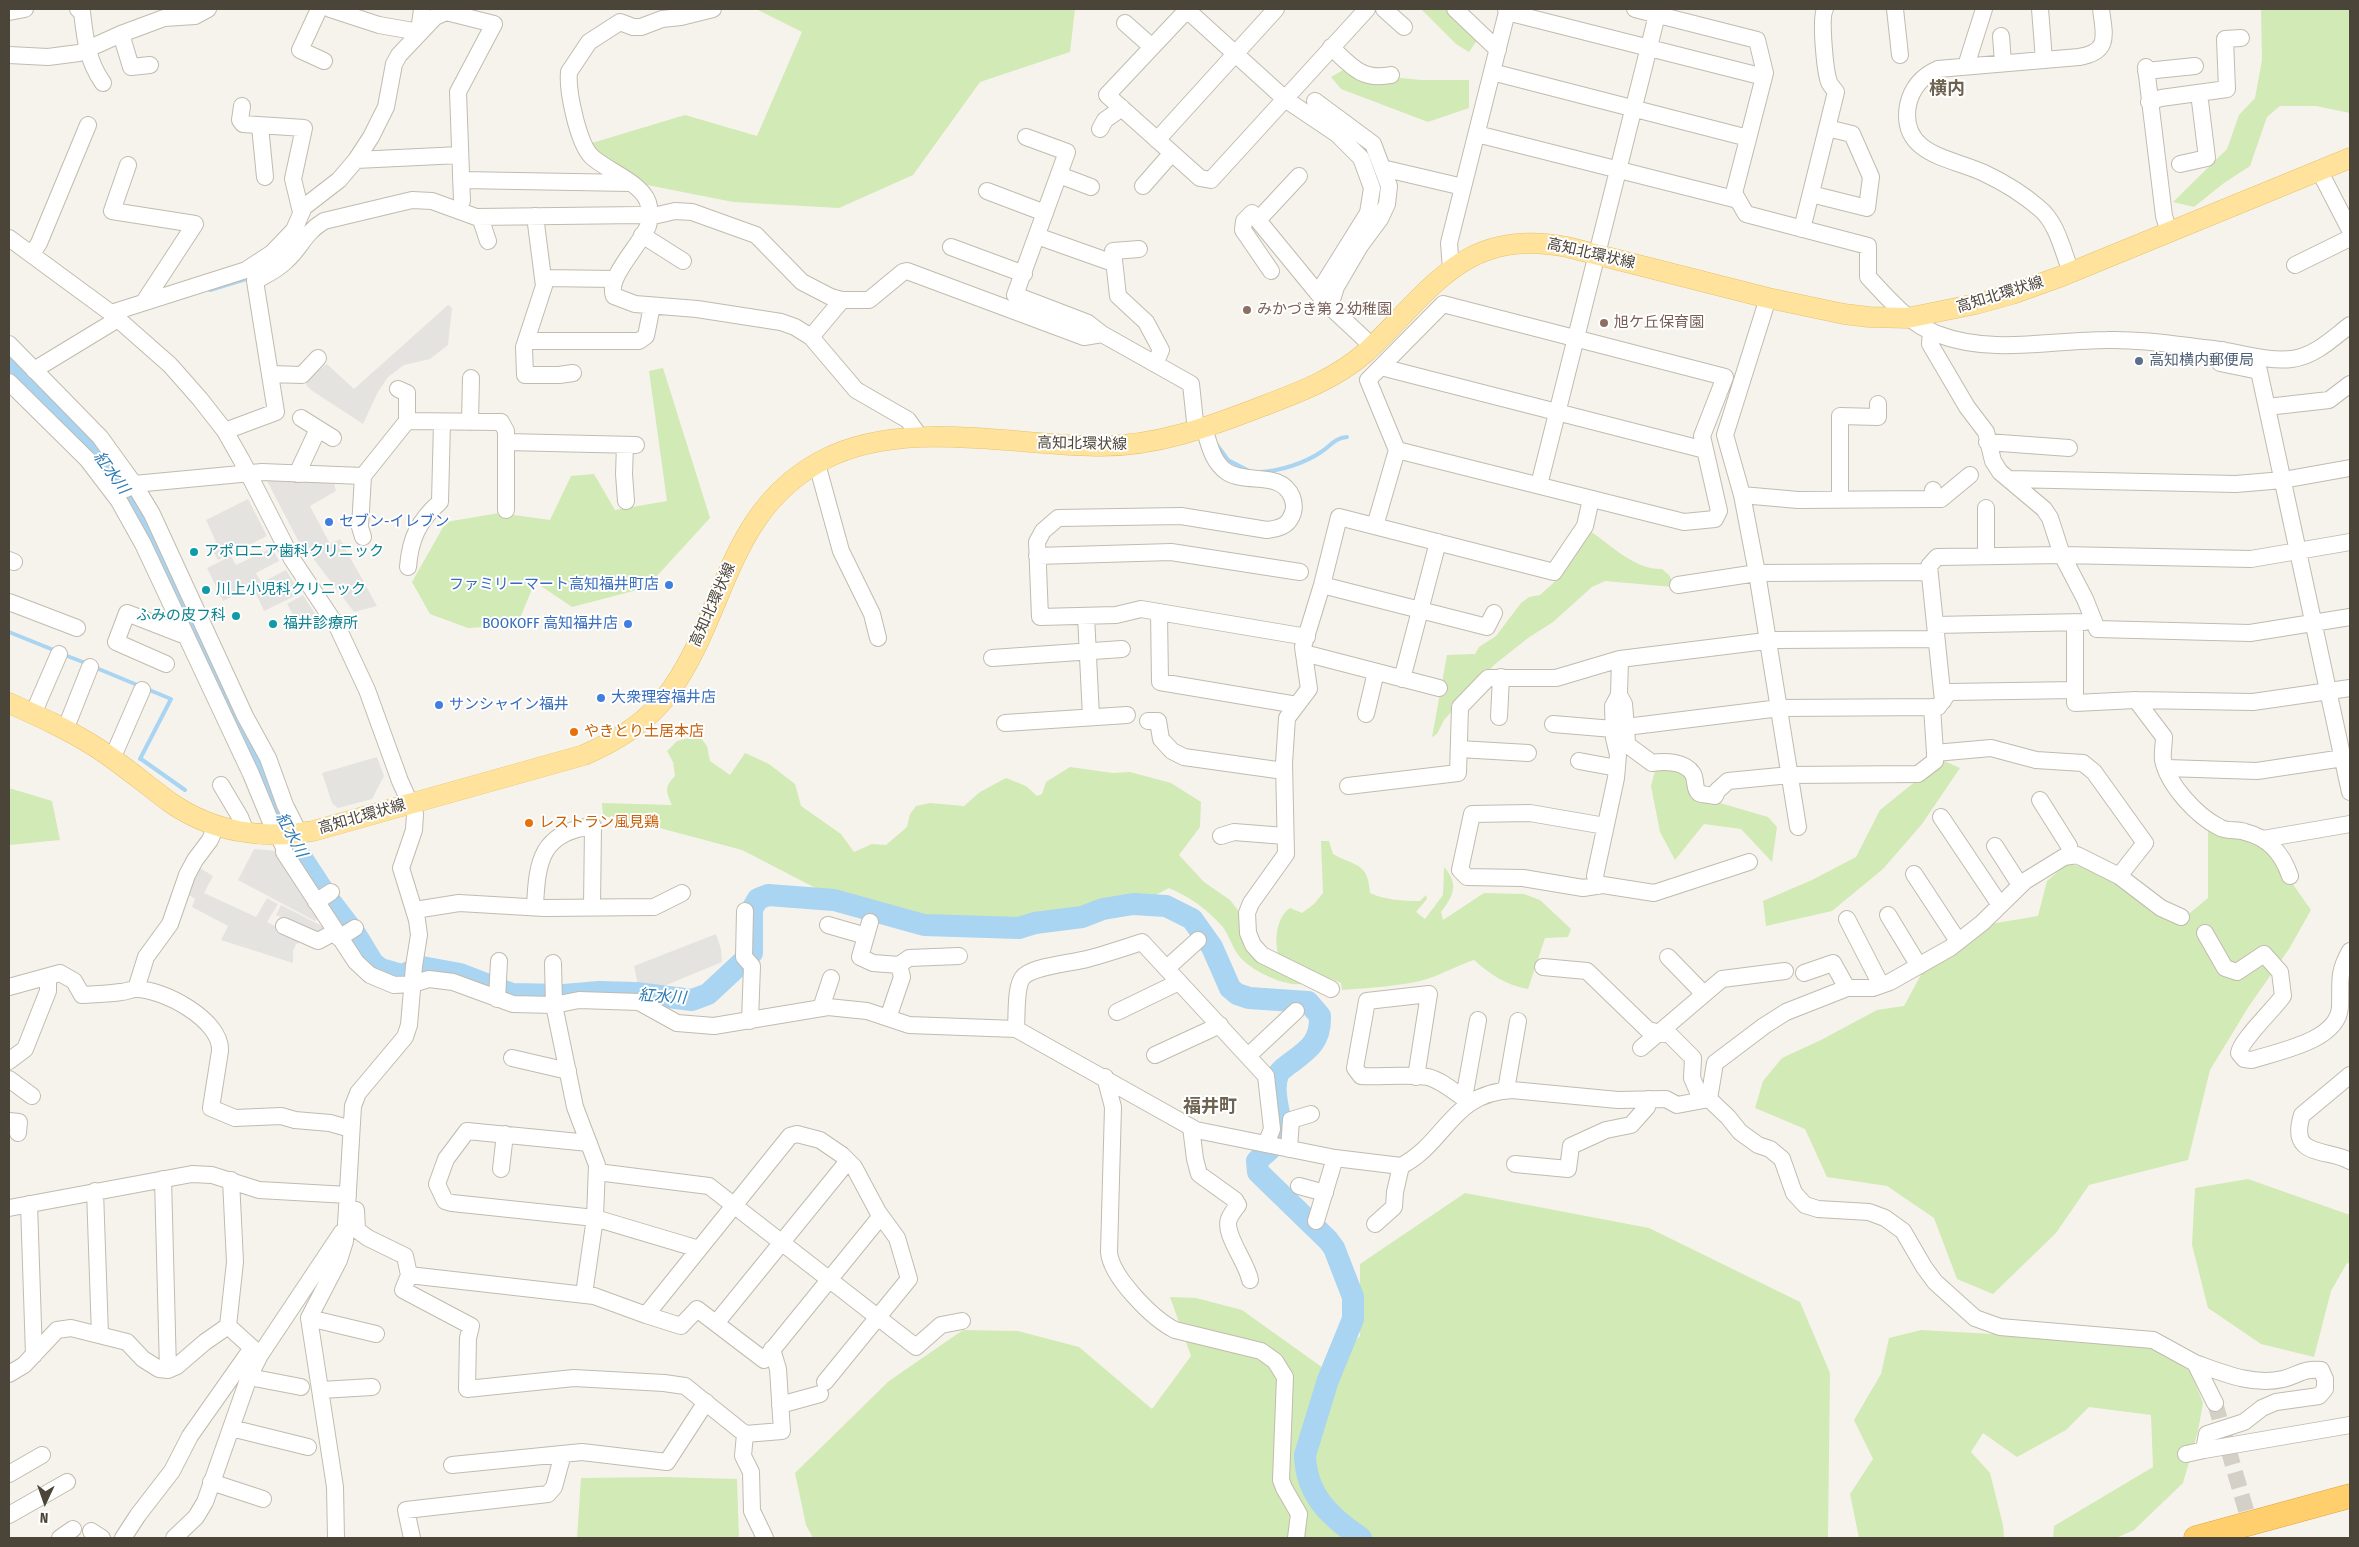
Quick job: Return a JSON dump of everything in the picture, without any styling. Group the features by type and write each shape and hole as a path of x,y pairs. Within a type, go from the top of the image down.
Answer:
{"highway":[{"path":"2196,1538 2350,1496"},
{"path":"2236,1538 2350,1508"}],"main road":[{"name":"高知北環状線","path":"9,703 65,730 112,759 173,804 216,826 246,832 289,835 584,755 609,744 649,715 664,699 682,672 739,545 758,516 798,475 854,447 884,440 920,437 1123,446 1154,441 1200,429 1326,380 1352,364 1439,278 1482,250 1528,242 1548,243 1768,298 1852,315 1907,318 2012,294 2071,272 2350,158"}],"street":[{"path":"9,12 25,9"},
{"path":"78,9 82,12 86,50 95,71 103,83"},
{"path":"9,56 48,57 80,53 121,34 164,18 195,16 208,9"},
{"path":"319,9 295,47 324,61"},
{"path":"330,9 378,25 419,32"},
{"path":"419,32 422,9"},
{"path":"713,9 681,17 662,19 641,27 633,27 620,22 589,42 569,72 576,117 584,146 601,164 644,192 649,206 648,225 612,284 614,296 635,304 696,309 780,322 794,327 811,337 856,390 908,420 920,437"},
{"path":"1318,293 1368,213 1372,188 1367,171 1356,151 1337,134 1285,99 1186,9 1108,95 1200,178 1211,180 1285,99 1331,48 1367,9"},
{"path":"1157,140 1276,9"},
{"path":"1384,9 1404,27"},
{"path":"1455,9 1498,50"},
{"path":"1635,9 1757,40 1765,73 1734,193 1746,214 1868,246 1868,277 1907,318 1931,331 1961,341 2012,345 2108,340 2157,342 2223,350 2280,360 2293,359 2314,352 2350,325"},
{"path":"1802,229 1836,92 1829,82 1822,27 1822,16 1825,9"},
{"path":"1895,9 1900,55"},
{"path":"1966,66 1984,9"},
{"path":"2040,9 2044,60"},
{"path":"2071,272 2051,222 2041,209 1986,174 1928,152 1912,134 1907,119 1908,109 1918,83 1926,74 1938,69 2080,57 2097,52 2103,45 2104,34 2101,9"},
{"path":"1451,269 1449,243 1507,10 1764,77"},
{"path":"34,370 114,316 144,302 246,270 272,253 294,230 304,206 339,180 356,160 371,137 386,107 394,64 419,32 435,17 446,12 494,24 458,92 462,201"},
{"path":"1539,485 1658,14"},
{"path":"1125,23 1152,47"},
{"path":"121,34 131,67 150,65"},
{"path":"2001,36 2003,63"},
{"path":"2149,102 2161,98 2227,89 2225,39 2241,38"},
{"path":"1331,48 1364,75 1380,78 1391,75"},
{"path":"2168,232 2164,216 2146,69 2195,66"},
{"path":"1492,72 1748,138"},
{"path":"2180,164 2207,158 2199,92"},
{"path":"1315,101 1372,144 1389,186 1387,204 1380,219 1360,246 1336,287 1330,306"},
{"path":"242,106 240,120 243,124 304,128 293,179 301,212"},
{"path":"1100,130 1105,120 1122,108"},
{"path":"32,254 39,243 88,125"},
{"path":"260,126 266,177"},
{"path":"1811,194 1867,208 1871,177 1852,134 1827,128"},
{"path":"1477,134 1738,200"},
{"path":"1026,137 1067,152 1015,295 1088,323 1102,334 1190,384 1200,429 1215,460 1227,472 1240,477 1277,481 1286,487 1294,505 1293,514 1288,523 1276,529 1267,530 1181,516 1058,518 1043,531 1037,542 1040,617 1116,615 1141,609 1307,637"},
{"path":"1143,186 1172,153"},
{"path":"356,160 460,155"},
{"path":"128,165 112,211 195,224 144,302"},
{"path":"1382,168 1463,187"},
{"path":"2319,170 2350,230"},
{"path":"1059,175 1091,187"},
{"path":"1258,220 1299,176"},
{"path":"461,180 630,183"},
{"path":"987,191 1045,212"},
{"path":"224,431 276,412 255,281 285,262 314,228 324,221 412,200 432,201 465,214 480,217 640,215 649,217 674,211 692,212 756,235 802,282 831,297 842,300 869,300 903,272 907,271 1084,337 1102,334"},
{"path":"1271,271 1243,230 1244,221 1252,213 1318,293 1372,346"},
{"path":"535,216 544,286 526,341 525,375 573,373"},
{"path":"480,217 488,241"},
{"path":"642,235 683,261"},
{"path":"1037,236 1113,263"},
{"path":"9,238 114,316 170,365 224,431 249,473 292,560 338,628 367,690 416,820 401,868 414,910 419,935 413,975 409,1025 405,1037 358,1093 353,1106 345,1240 339,1260 309,1318 335,1487 336,1538"},
{"path":"2295,265 2350,238"},
{"path":"951,247 1024,274"},
{"path":"1139,249 1113,251 1113,263 1118,296 1146,322 1161,350 1155,364"},
{"path":"543,278 615,279"},
{"path":"1768,298 1725,435 1742,495 1758,573 1798,827"},
{"path":"811,337 842,300"},
{"path":"1375,526 1397,450 1368,380 1443,304 1725,377 1702,436 1719,511 1715,519 1684,522 1397,450"},
{"path":"526,341 638,341 646,336 652,306"},
{"path":"1931,331 1930,344 1967,407 1986,432 1993,460 2000,472 2047,513 2062,555 2085,599 2097,629 2250,633 2350,617"},
{"path":"9,344 100,437 124,490 143,544 186,636 289,835"},
{"path":"2223,350 2220,363 2260,371 2329,692 2347,757 2350,792"},
{"path":"270,374 302,375 318,358"},
{"path":"1381,367 1705,450"},
{"path":"470,422 471,378"},
{"path":"9,382 87,459 124,490 164,537 246,716 268,758 285,805 289,835 284,852 322,898 343,933 356,962 370,975 394,986 413,975 453,982 513,1004 554,1005 579,1000 639,1002 677,1023 714,1026 821,1008 856,1009 909,1025 1016,1028 1191,1127 1221,1136 1335,1158 1401,1166"},
{"path":"2267,407 2329,400 2350,384"},
{"path":"362,536 360,527 363,476 407,421 408,394 398,389"},
{"path":"1840,500 1840,416 1878,417 1878,404"},
{"path":"301,418 333,438"},
{"path":"407,421 500,422 506,431 506,510"},
{"path":"408,567 413,538 426,514 440,502 442,422"},
{"path":"297,474 318,429"},
{"path":"506,442 630,445 624,463 626,501"},
{"path":"1987,442 2069,448"},
{"path":"817,464 842,551 872,614 878,638"},
{"path":"2010,479 2236,484 2283,480 2350,468"},
{"path":"124,490 249,473 363,476"},
{"path":"1742,495 1798,500 1840,500 1932,494 1941,499 1970,475"},
{"path":"1331,989 1262,955 1253,945 1248,933 1247,913 1250,903 1286,854 1284,771 1287,718 1309,690 1304,647 1339,517 1554,572 1585,526 1591,499"},
{"path":"1986,508 1986,556"},
{"path":"1402,679 1438,542"},
{"path":"1620,728 1629,746 1652,764 1664,761 1686,768 1693,775 1697,791 1700,794 1715,796 1717,791 1728,781 1790,774 1918,774 1935,762 1937,704 1936,632 1929,566 1937,557 2062,555 2251,558 2350,542"},
{"path":"1038,556 1171,552 1300,572"},
{"path":"1678,584 1758,573 1929,572"},
{"path":"1322,585 1487,627 1494,613"},
{"path":"9,602 41,621 77,628"},
{"path":"166,664 116,642 121,610 186,636"},
{"path":"1159,612 1160,682 1297,705"},
{"path":"1086,616 1092,717"},
{"path":"2075,622 2075,703 2136,700 2253,702 2350,688"},
{"path":"1348,786 1452,776 1458,773 1460,707 1488,678 1556,678 1620,659 1768,641 2094,622"},
{"path":"992,658 1122,649"},
{"path":"1304,653 1439,688"},
{"path":"33,714 59,654"},
{"path":"1598,886 1595,876 1617,768 1624,704 1618,696 1620,659"},
{"path":"65,730 90,667"},
{"path":"1366,714 1376,672"},
{"path":"1499,718 1501,677"},
{"path":"112,759 142,690"},
{"path":"1553,724 1620,728 1780,708 1937,704 1949,692 2075,690"},
{"path":"2136,700 2164,737 2163,760 2159,768"},
{"path":"1005,723 1127,715"},
{"path":"1148,721 1158,721 1161,739 1172,751 1184,757 1284,771"},
{"path":"1935,754 1991,748 2036,760 2083,763 2094,772 2145,843 2119,876"},
{"path":"1459,749 1528,753"},
{"path":"2159,768 2257,771 2347,757"},
{"path":"1579,762 1617,768"},
{"path":"2159,768 2184,800 2218,827 2245,832 2263,838 2284,860 2290,876"},
{"path":"221,785 240,817 246,832"},
{"path":"2040,800 2069,846 2071,855"},
{"path":"1606,826 1530,813 1472,814 1460,870 1467,877 1523,878 1582,888 1598,886 1654,893 1749,862"},
{"path":"1941,817 2000,904"},
{"path":"2263,838 2350,824"},
{"path":"136,989 146,958 170,924 187,875 195,860 210,840 216,826"},
{"path":"535,907 536,877 546,849 552,840 567,833 593,826 592,908"},
{"path":"1221,836 1234,832 1286,836"},
{"path":"1995,846 2020,885"},
{"path":"1705,1099 1715,1063 1764,1026 1786,1012 1823,996 1847,988 1882,985 1919,966 1958,942 1982,923 2020,885 2064,857 2071,855 2098,864 2119,876 2161,908 2181,917"},
{"path":"1914,874 1958,942"},
{"path":"414,910 459,903 535,907 654,907 682,893"},
{"path":"745,911 750,1020"},
{"path":"1888,916 1919,966"},
{"path":"1847,919 1882,985"},
{"path":"828,925 868,929 860,957 873,963 899,965 910,958 959,956"},
{"path":"284,926 318,941 343,933"},
{"path":"2205,932 2225,968 2237,972 2264,954 2280,972 2283,996 2272,1012 2243,1041 2239,1053 2244,1059 2252,1060 2301,1044 2327,1031 2337,1021 2340,1008 2339,980 2343,964 2350,951"},
{"path":"1167,968 1198,940"},
{"path":"1016,1028 1020,982 1036,963 1090,958 1142,942 1266,1076 1272,1129 1276,1146"},
{"path":"1668,957 1704,994"},
{"path":"497,999 499,961"},
{"path":"553,963 554,1005 575,1107 597,1165 595,1218 584,1294"},
{"path":"1804,973 1833,964 1847,988"},
{"path":"888,1018 902,977 899,965"},
{"path":"1543,967 1586,972 1648,1030 1670,1035 1693,1058 1692,1078 1705,1099 1740,1132 1758,1145 1770,1149 1782,1159 1794,1192 1805,1205 1818,1209 1869,1212 1884,1218 1903,1231 1924,1268 1935,1282 1975,1318 2000,1327 2100,1336 2140,1337 2153,1340 2195,1363 2253,1381 2283,1379 2307,1369 2321,1370 2325,1378 2325,1389 2319,1396 2276,1402 2262,1408 2244,1422 2213,1431 2207,1434 2204,1450"},
{"path":"1641,1048 1722,979 1785,971"},
{"path":"9,987 60,974 74,981 82,995 136,989 168,997 204,1019 213,1029 220,1047 211,1108 235,1118 281,1116 295,1120 330,1123 351,1129"},
{"path":"9,1061 25,1049 48,991 48,977"},
{"path":"821,1008 831,978"},
{"path":"1117,1012 1180,982"},
{"path":"1416,1077 1429,994 1367,1001 1355,1068 1361,1076 1429,1078 1467,1100"},
{"path":"1248,1056 1296,1011"},
{"path":"1467,1100 1478,1020"},
{"path":"1506,1090 1518,1021"},
{"path":"1155,1055 1220,1026"},
{"path":"512,1058 568,1071"},
{"path":"2350,1075 2302,1115 2300,1130 2302,1139 2314,1152 2345,1158 2350,1161"},
{"path":"1105,1077 1113,1107 1109,1252 1115,1273 1164,1325 1175,1330 1261,1351 1275,1361 1285,1376 1281,1480 1299,1514 1296,1538"},
{"path":"9,1079 32,1096"},
{"path":"1375,1224 1394,1207 1395,1192 1401,1166 1419,1153 1467,1100 1495,1091 1506,1090 1618,1100 1666,1100 1677,1105 1705,1099"},
{"path":"1515,1164 1568,1169 1571,1146 1606,1130 1630,1125 1647,1107 1648,1099"},
{"path":"1276,1146 1291,1120 1311,1114"},
{"path":"1191,1127 1194,1159 1199,1174 1235,1200 1238,1205 1229,1220 1229,1233 1248,1269 1250,1280"},
{"path":"589,1142 467,1131 446,1160 437,1184 445,1201 452,1203 595,1218 699,1249"},
{"path":"501,1169 505,1134"},
{"path":"646,1315 790,1136 797,1134 820,1140 854,1167 881,1216 897,1238 909,1279 877,1316 822,1388 780,1406"},
{"path":"1316,1221 1335,1158"},
{"path":"717,1322 848,1161"},
{"path":"597,1172 709,1186 916,1347 941,1325 962,1321"},
{"path":"9,1208 192,1174 212,1175 259,1190 348,1188 356,1183 357,1230 368,1238 405,1256 409,1275 402,1290 471,1326 468,1338 467,1389 574,1378 656,1382 685,1386 745,1434 782,1431 778,1369 772,1350"},
{"path":"163,1179 168,1370"},
{"path":"11,1371 34,1355 57,1330 71,1328 127,1342 143,1359 159,1369 168,1370 177,1366 205,1342 228,1326 234,1262 231,1180"},
{"path":"1299,1186 1325,1193"},
{"path":"95,1191 100,1335"},
{"path":"29,1204 34,1355"},
{"path":"409,1275 584,1294 681,1326 697,1309 717,1322 764,1360 881,1216"},
{"path":"123,1538 138,1514 172,1471 190,1436 256,1352 346,1226"},
{"path":"309,1318 376,1334"},
{"path":"228,1326 256,1352"},
{"path":"174,1538 196,1517 205,1502 250,1377 256,1352"},
{"path":"2195,1363 2215,1403"},
{"path":"250,1377 302,1387"},
{"path":"321,1390 372,1386"},
{"path":"452,1465 582,1452 666,1462 706,1402"},
{"path":"2186,1454 2350,1424"},
{"path":"231,1428 308,1447"},
{"path":"745,1434 743,1456 751,1472 752,1511 765,1538"},
{"path":"412,1538 406,1510 548,1494 554,1487 562,1454"},
{"path":"9,1474 42,1455"},
{"path":"9,1515 67,1482"},
{"path":"211,1482 263,1498"}],"green space":[{"path":"756,9 1075,9 1070,52 980,82 913,175 839,208 733,202 637,183 603,162 592,143 685,115 757,136 802,32"},
{"path":"1421,9 1452,9 1480,36 1469,52 1456,44"},
{"path":"2261,9 2350,9 2350,113 2316,106 2280,106 2267,117 2250,166 2224,183 2194,207 2173,202 2227,149 2239,115 2255,98 2262,60"},
{"path":"1343,70 1421,80 1469,80 1469,108 1428,122 1341,89 1331,77"},
{"path":"663,368 710,518 655,578 637,590 572,607 535,582 517,625 468,628 430,614 412,582 446,522 499,513 550,520 571,476 594,474 615,510 667,501 649,371"},
{"path":"1590,531 1633,561 1652,568 1662,569 1670,576 1673,587 1605,581 1592,587 1553,622 1528,638 1494,665 1444,720 1437,734 1432,737 1447,655 1475,654 1479,647 1496,636 1521,603 1529,597 1540,595 1562,575"},
{"path":"701,738 707,746 710,761 730,775 745,753 769,764 795,784 801,806 841,834 854,852 872,844 886,845 907,827 910,814 916,806 930,803 964,806 980,792 1006,778 1026,786 1037,796 1042,794 1046,782 1070,767 1113,773 1130,772 1171,783 1201,802 1200,827 1179,855 1204,882 1230,900 1240,913 1246,947 1311,982 1294,984 1262,974 1239,956 1222,926 1210,914 1192,900 1169,888 1148,899 1098,900 1074,915 1021,922 924,923 833,897 742,850 641,823 603,816 602,803 672,805 667,790 669,783 675,776 673,762 667,751 677,741"},
{"path":"1942,760 1960,768 1922,824 1883,869 1832,911 1766,926 1763,901 1812,880 1856,857 1880,810"},
{"path":"1656,767 1668,767 1691,778 1696,796 1768,817 1777,827 1772,862 1741,829 1704,824 1675,860 1660,832 1651,786"},
{"path":"9,788 52,801 60,840 9,845"},
{"path":"2208,814 2273,840 2278,863 2311,910 2289,949 2249,1006 2210,1070 2188,1160 2089,1185 2056,1233 1993,1294 1957,1279 1934,1218 1887,1186 1827,1177 1805,1129 1755,1108 1763,1081 1782,1058 1821,1040 1877,1010 1904,1006 1923,971 1990,924 2038,916 2047,881 2068,863 2120,878 2185,917 2208,898"},
{"path":"1321,841 1329,841 1333,854 1363,870 1367,876 1370,893 1388,899 1407,901 1420,901 1426,895 1427,899 1416,912 1425,919 1443,895 1444,867 1452,879 1453,890 1452,895 1441,912 1443,920 1484,893 1524,894 1540,900 1571,929 1568,937 1545,938 1528,989 1499,979 1474,960 1433,977 1418,981 1342,990 1341,983 1280,959 1276,939 1279,924 1285,912 1290,908 1302,913 1314,904 1323,893"},
{"path":"2248,1179 2350,1215 2350,1264 2347,1263 2331,1291 2314,1357 2261,1344 2208,1308 2192,1245 2195,1188"},
{"path":"1465,1193 1649,1228 1800,1302 1830,1373 1828,1538 813,1538 806,1525 795,1473 889,1381 963,1330 1018,1331 1079,1347 1152,1409 1191,1356 1170,1297 1196,1298 1242,1310 1326,1370 1360,1336 1360,1264"},
{"path":"1921,1330 2134,1342 2159,1350 2191,1372 2203,1403 2198,1431 2183,1483 2134,1530 2116,1538 2053,1538 2054,1526 2153,1467 2151,1415 2089,1407 2066,1430 2017,1457 1983,1433 1971,1452 1990,1473 2003,1525 2004,1538 1859,1538 1850,1494 1873,1459 1854,1420 1881,1374 1889,1338"},
{"path":"664,1477 737,1479 739,1538 577,1538 581,1478"}],"shaded area":[{"path":"448,305 452,308 448,345 430,359 404,365 388,377 378,392 363,424 306,385 307,379 327,364 354,389"},
{"path":"265,477 333,480 336,491 310,506 330,544 340,539 377,606 354,612 309,553 303,550"},
{"path":"248,499 267,536 218,560 210,545 216,542 206,520"},
{"path":"272,548 279,561 256,573 261,582 223,601 207,568 231,556 236,565"},
{"path":"286,570 296,586 293,588 297,595 264,611 253,587"},
{"path":"303,595 319,620 301,629 287,604"},
{"path":"377,757 384,776 372,799 338,808 332,803 322,773"},
{"path":"254,849 278,851 320,917 315,921 238,880"},
{"path":"197,866 213,876 204,893 256,917 267,898 278,904 267,922 304,941 296,944 293,951 293,963 221,940 228,926 192,907 195,899 188,894"},
{"path":"281,905 328,929 320,935 276,915"},
{"path":"716,934 721,949 722,962 652,991 639,990 634,966"}],"waterway":[{"path":"210,290 246,279"},
{"name":"紅水川","path":"9,361 85,437 127,494 158,550 292,843 330,901 356,935 373,963 381,969 402,975 422,967 460,974 512,994 636,993 692,1000 708,994 752,953 752,909 758,899 768,895 834,900 924,925 1019,928 1035,923 1082,917 1103,909 1133,904 1166,906 1192,919 1212,947 1230,988 1237,994 1249,998 1308,1002 1320,1016 1320,1025 1316,1039 1307,1050 1278,1075 1276,1099 1281,1123 1280,1135 1273,1146 1257,1161 1258,1172 1328,1240 1334,1248 1353,1297 1353,1319 1328,1380 1305,1455 1306,1469 1310,1482 1322,1504 1339,1522 1361,1538"},
{"path":"1261,472 1300,463 1315,456 1336,441 1347,437"},
{"path":"1217,445 1228,460 1249,471"},
{"path":"9,632 56,651"},
{"path":"62,654 88,664"},
{"path":"94,667 171,699 140,759"},
{"path":"141,759 185,790"}],"tunnel":[{"path":"2215,1403 2254,1538"}],"place":[{"name":"みかづき第２幼稚園","path":"1247,310"},
{"name":"旭ケ丘保育園","path":"1604,323"},
{"name":"高知横内郵便局","path":"2139,361"},
{"name":"セブン-イレブン","path":"329,522"},
{"name":"アポロニア歯科クリニック","path":"194,552"},
{"name":"ファミリーマート高知福井町店","path":"669,585"},
{"name":"川上小児科クリニック","path":"206,590"},
{"name":"ふみの皮フ科","path":"236,616"},
{"name":"福井診療所","path":"273,624"},
{"name":"BOOKOFF 高知福井店","path":"628,624"},
{"name":"大衆理容福井店","path":"601,698"},
{"name":"サンシャイン福井","path":"439,705"},
{"name":"やきとり土居本店","path":"574,732"},
{"name":"レストラン風見鶏","path":"529,823"}],"district":[{"name":"横内","path":"1947,89"},
{"name":"福井町","path":"1210,1107"}]}
